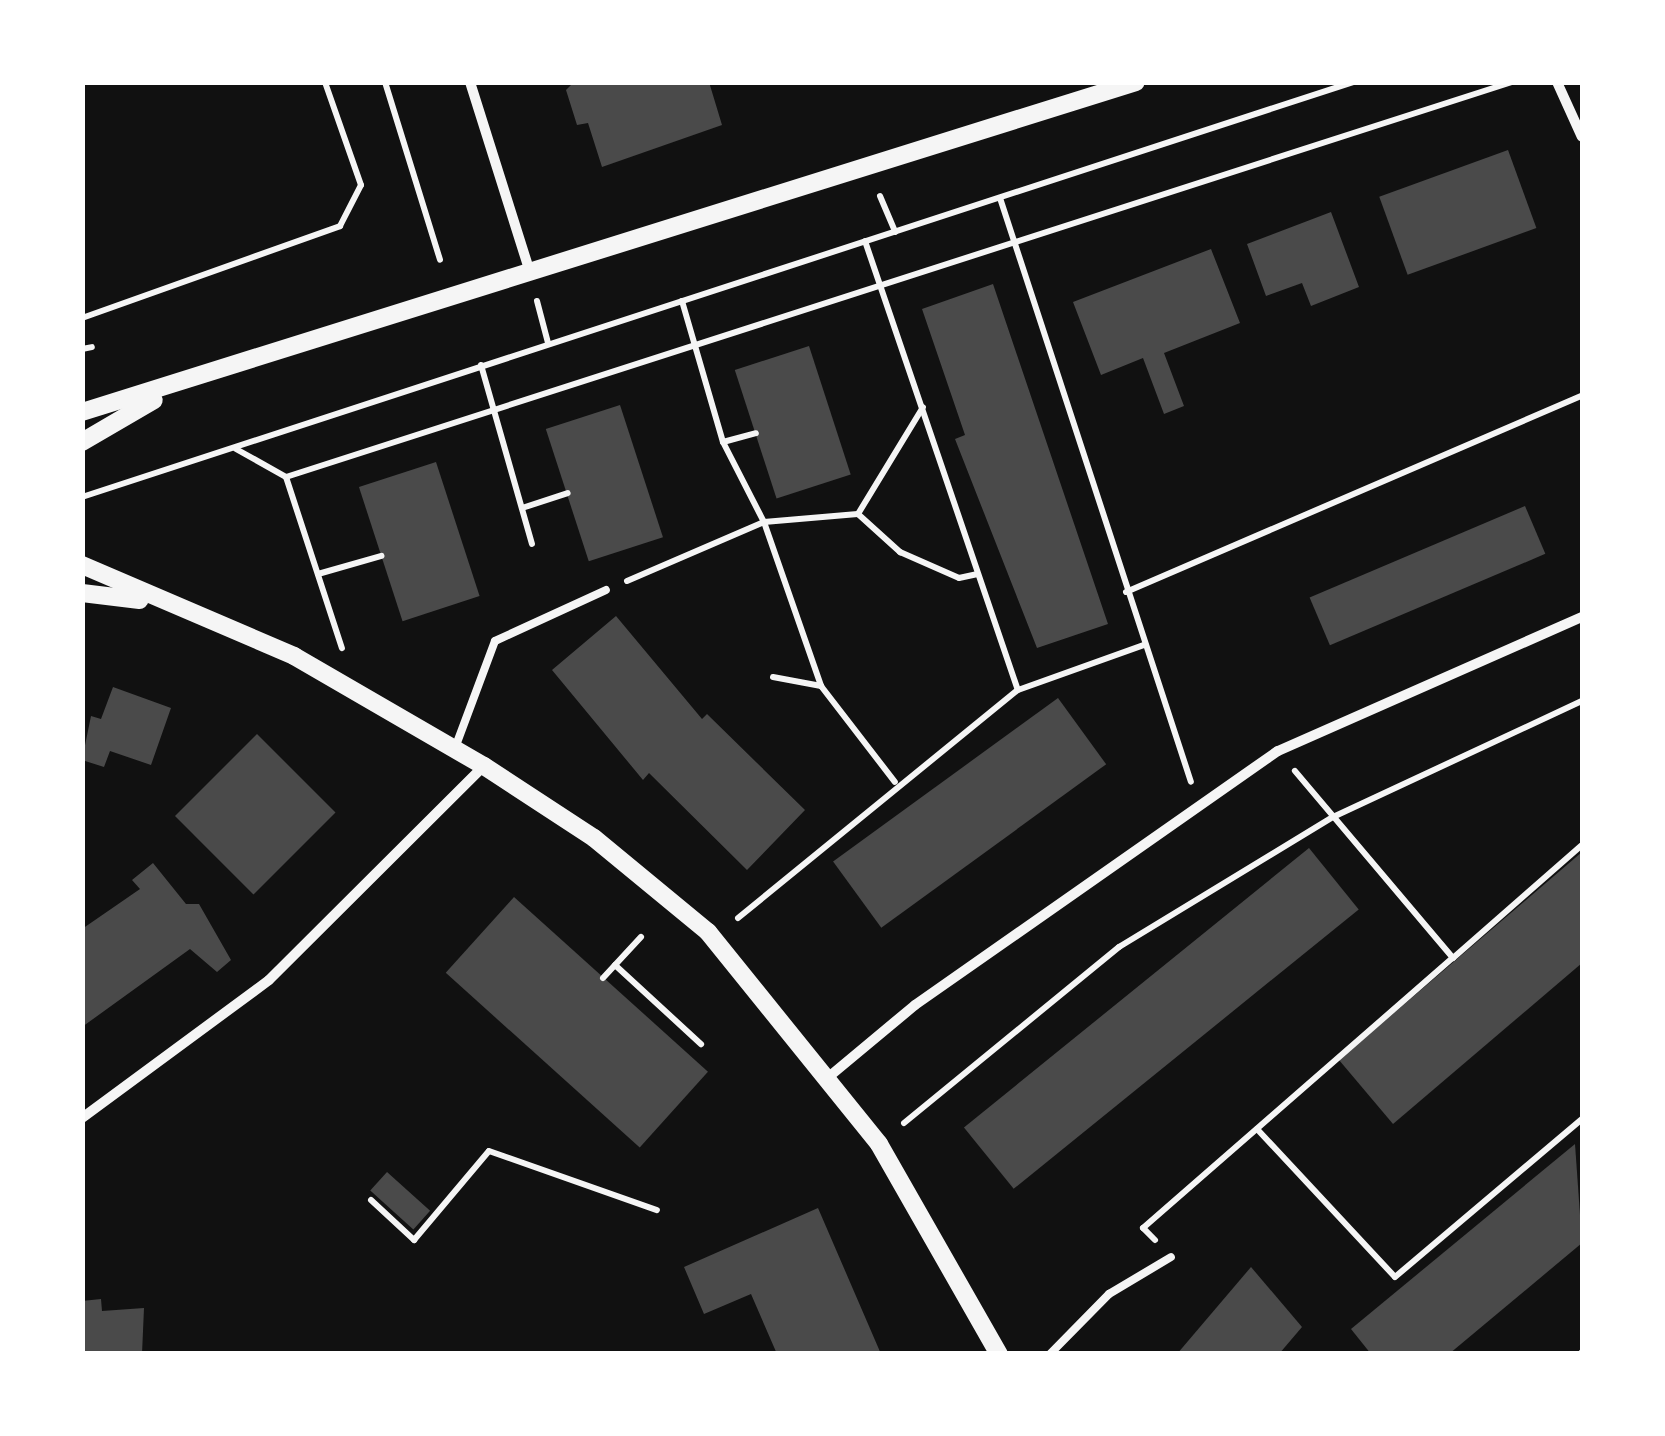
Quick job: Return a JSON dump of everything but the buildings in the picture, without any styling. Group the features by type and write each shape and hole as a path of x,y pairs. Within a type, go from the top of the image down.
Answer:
{"street":[{"path":"470,82 531,276"},
{"path":"82,412 176,387 531,276 1136,82"},
{"path":"1557,82 1582,137"},
{"path":"82,442 176,387"},
{"path":"82,565 156,602 294,656 454,748 594,838 714,938 831,1075 880,1144 999,1354"},
{"path":"82,593 156,602"},
{"path":"831,1075 1198,802 1278,752 1582,617"},
{"path":"82,1118 269,980 484,766"}],"lane":[{"path":"454,748 495,641 606,590"},
{"path":"1050,1354 1109,1294 1171,1257"}],"path":[{"path":"82,318 347,218 361,185 325,82"},
{"path":"385,82 440,260"},
{"path":"82,498 1353,82"},
{"path":"286,477 496,414 1512,82"},
{"path":"1000,198 1012,246 1198,802"},
{"path":"865,241 1018,690"},
{"path":"531,276 548,343"},
{"path":"682,301 723,442 764,522 821,686 895,782"},
{"path":"82,349 92,346"},
{"path":"481,365 532,544"},
{"path":"1126,592 1582,396"},
{"path":"858,514 923,407"},
{"path":"723,442 756,433"},
{"path":"235,448 286,477 356,692"},
{"path":"522,508 568,493"},
{"path":"606,590 764,522 858,514 900,552 958,578 978,574"},
{"path":"318,574 381,556"},
{"path":"714,938 895,782 1018,690 1144,644"},
{"path":"773,677 821,686"},
{"path":"880,1144 1119,947 1333,817 1582,702"},
{"path":"1278,752 1453,958"},
{"path":"1171,1257 1143,1228 1582,845"},
{"path":"603,978 642,937"},
{"path":"615,965 701,1044"},
{"path":"1256,1129 1395,1278 1582,1120"},
{"path":"371,1200 414,1240 489,1151 657,1210"}]}
